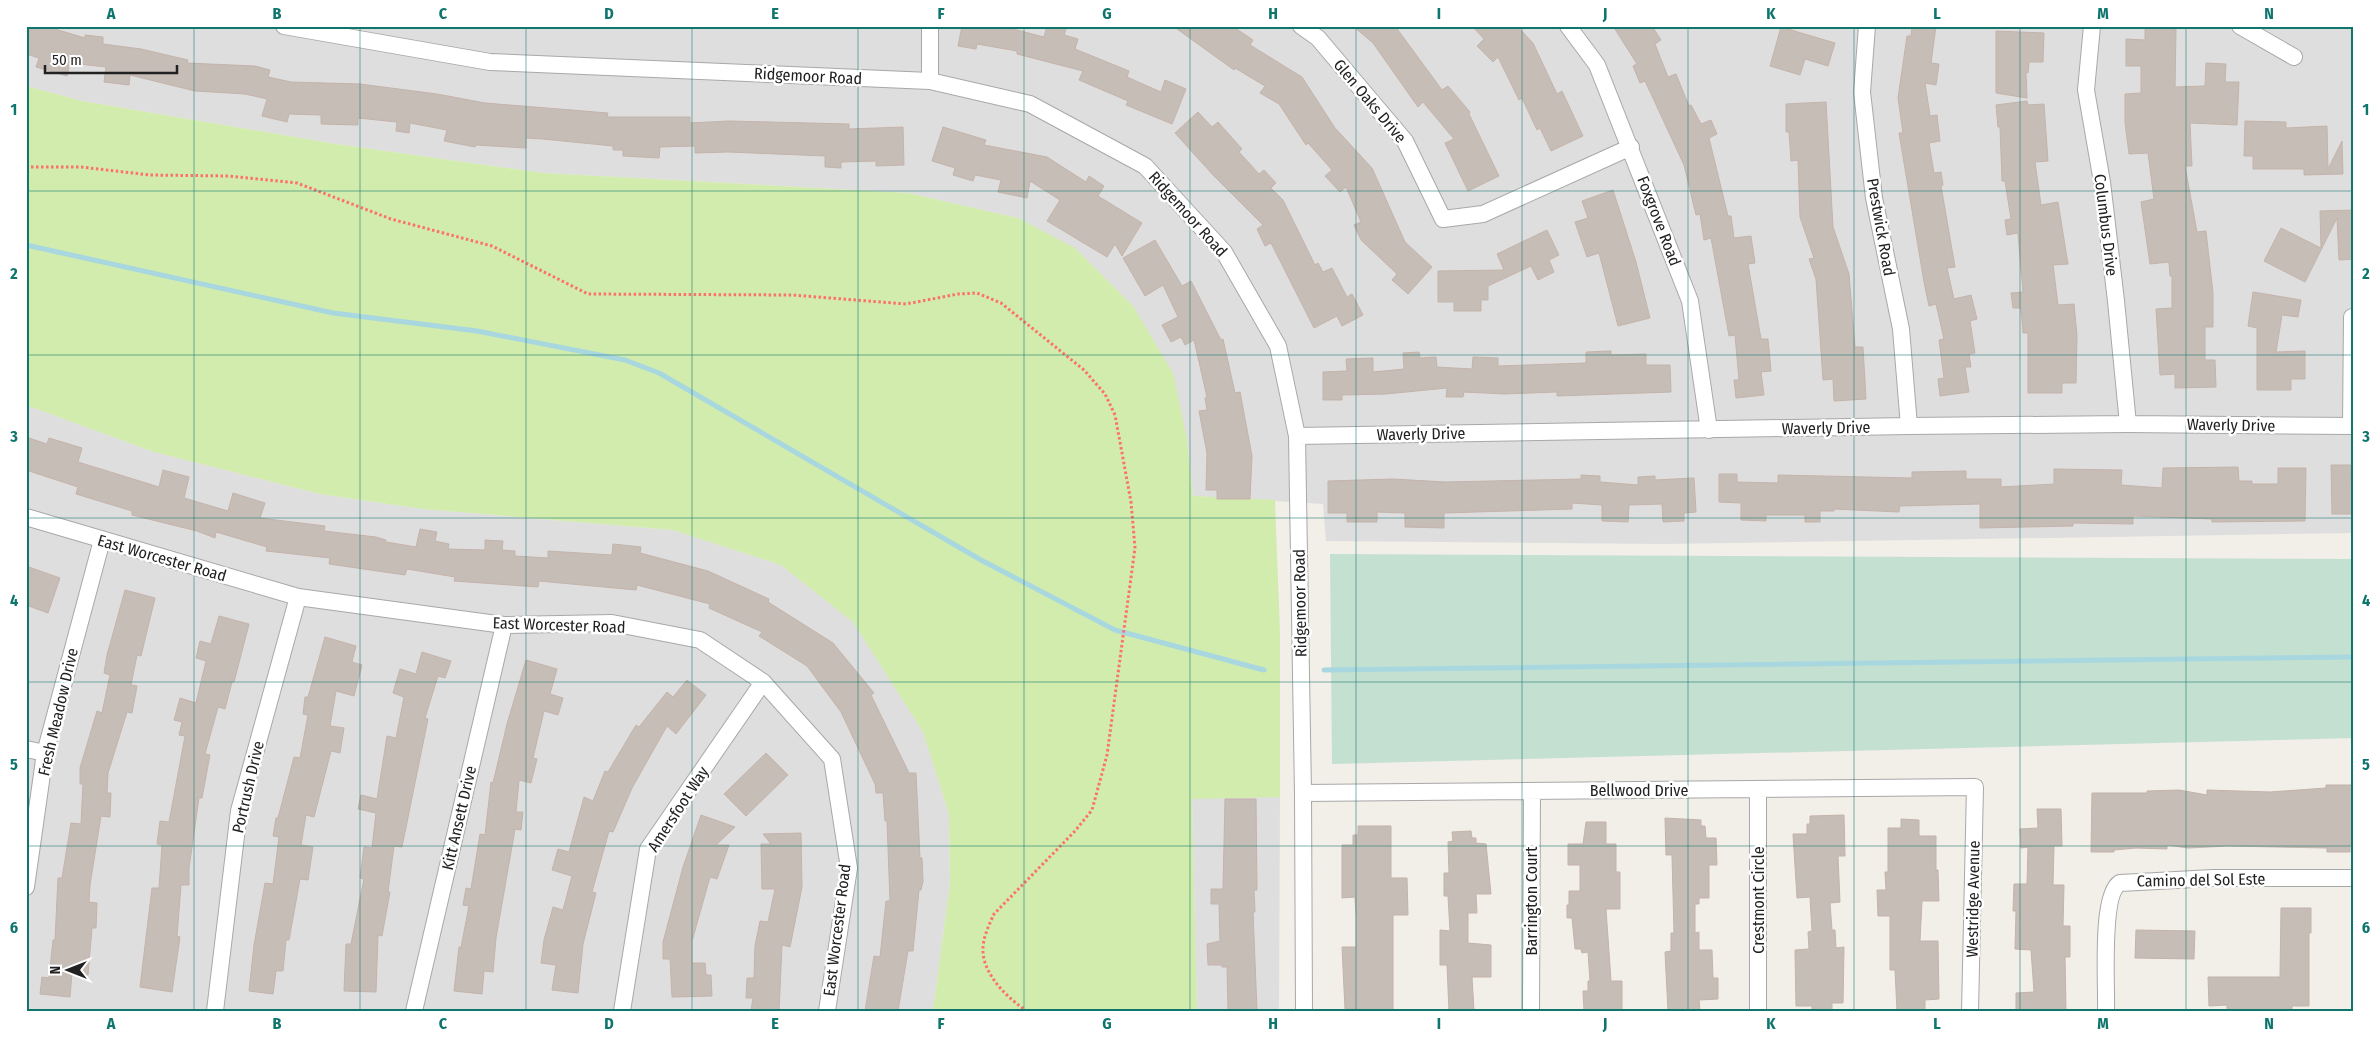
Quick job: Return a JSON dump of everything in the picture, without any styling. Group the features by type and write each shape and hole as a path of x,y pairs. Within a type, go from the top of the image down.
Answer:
{"street":[{"name":"Ridgemoor Road","path":"284,26 490,62 930,81 1030,104 1145,166 1224,252 1278,346 1298,436 1304,1011"},
{"path":"930,26 930,81"},
{"name":"Glen Oaks Drive","path":"1301,26 1318,38 1405,141 1443,219 1484,214 1631,147"},
{"name":"Foxgrove Road","path":"1568,26 1598,66 1690,302 1709,430"},
{"name":"Prestwick Road","path":"1867,26 1863,102 1874,198 1901,330 1909,426"},
{"name":"Columbus Drive","path":"2092,26 2086,90 2102,182 2128,424"},
{"path":"2240,26 2294,57"},
{"path":"2352,317 2353,426"},
{"name":"Waverly Drive","path":"1298,436 1909,426 2128,424 2353,426"},
{"name":"East Worcester Road","path":"26,517 298,597 504,625 612,623 700,640 763,682 832,759 849,868 827,1011"},
{"name":"Fresh Meadow Drive","path":"26,887 46,753 102,540"},
{"name":"Portrush Drive","path":"215,1011 239,811 298,597"},
{"name":"Kitt Ansett Drive","path":"414,1011 504,625"},
{"name":"Amersfoot Way","path":"622,1011 648,849 763,682"},
{"path":"26,749 46,753"},
{"name":"Bellwood Drive","path":"1303,793 1975,787"},
{"name":"Westridge Avenue","path":"1970,1011 1975,787"},
{"name":"Crestmont Circle","path":"1758,790 1758,1011"},
{"name":"Barrington Court","path":"1531,1011 1532,791"},
{"name":"Camino del Sol Este","path":"2106,1011 2108,916 2111,893 2115,886 2120,883 2213,878 2354,878"}],"path":[{"path":"26,167 81,167 150,174 228,176 297,183 391,219 492,246 588,294 792,295 906,304 958,294 977,293 1001,303 1084,370 1105,394 1115,415 1131,502 1135,548 1107,755 1092,810 1075,832 994,914 987,930 982,951 986,968 996,983 1027,1011"}],"shaded area":[{"path":"26,26 2354,26 2354,533 1664,544 1326,541 1323,504 1193,496 1187,439 1018,218 908,193 543,173 336,144 82,101 26,86"},
{"path":"26,405 154,452 320,494 423,509 673,530 781,565 853,621 923,732 949,814 950,883 933,1011 26,1011"},
{"path":"1280,797 1279,1011 1197,1011 1192,798"}],"green space":[{"path":"26,86 82,101 336,144 543,173 908,193 1018,218 1075,248 1133,306 1173,373 1187,439 1193,496 1275,500 1280,633 1280,797 1192,799 1197,1011 933,1011 950,883 949,814 923,732 853,622 781,565 673,530 423,509 320,494 154,452 26,405"},
{"path":"1330,554 2354,559 2354,738 1332,764"}],"building":[{"path":"31,26 45,26 85,38 85,35 103,37 103,44 141,49 188,60 187,63 255,66 270,70 268,77 291,82 360,84 437,94 485,103 608,113 607,117 690,117 690,123 729,121 849,124 849,129 903,127 904,165 876,166 876,161 841,162 841,168 825,167 825,156 728,152 695,153 695,146 660,147 659,158 623,156 623,150 613,150 613,146 526,138 526,148 476,145 475,147 444,141 447,130 410,123 409,133 396,131 397,122 358,118 358,125 321,124 321,115 289,114 287,122 262,116 267,99 245,94 195,91 130,75 129,85 104,82 106,67 70,63 67,76 36,67 39,58 26,54 26,42"},
{"path":"962,26 1014,26 1013,29 1044,37 1047,26 1067,26 1064,35 1078,39 1075,49 1129,71 1127,77 1161,92 1165,80 1186,89 1172,124 1126,105 1128,101 1079,80 1083,71 1017,54 1017,51 977,44 976,49 958,46"},
{"path":"1173,26 1232,26 1253,40 1250,45 1302,77 1335,128 1372,168 1405,242 1432,267 1408,294 1392,280 1397,274 1361,240 1354,225 1361,222 1346,187 1340,192 1325,176 1332,170 1308,143 1306,145 1279,104 1260,93 1265,86 1235,68 1234,70"},
{"path":"1353,26 1395,26 1442,90 1448,86 1470,112 1469,114 1499,176 1468,191 1445,143 1454,139 1423,102 1418,107 1373,43"},
{"path":"1472,26 1517,26 1533,43 1557,94 1562,91 1583,136 1551,151 1540,128 1537,130 1522,98 1519,100 1498,57 1493,62 1477,46 1484,39"},
{"path":"1613,26 1652,26 1661,40 1655,44 1668,77 1676,74 1689,106 1691,105 1701,124 1711,120 1717,134 1709,138 1728,216 1731,216 1734,238 1751,236 1755,263 1748,264 1761,339 1768,339 1771,371 1761,372 1764,395 1736,398 1734,380 1739,380 1735,335 1729,336 1711,238 1704,240 1700,214 1696,215 1684,165 1645,81 1640,83 1633,66 1637,64"},
{"path":"1912,26 1936,26 1931,63 1939,64 1936,85 1925,83 1930,116 1937,115 1940,141 1929,143 1934,173 1941,172 1943,185 1941,186 1955,267 1947,268 1954,299 1971,295 1977,319 1970,321 1975,353 1969,354 1971,367 1965,367 1969,392 1940,396 1938,379 1944,378 1939,340 1944,339 1936,304 1929,306 1899,133 1903,133 1898,98 1907,36 1911,36"},
{"path":"1781,27 1835,43 1828,66 1805,59 1800,75 1770,66"},
{"path":"2145,28 2176,29 2175,87 2205,86 2206,63 2226,64 2225,82 2239,82 2237,125 2190,123 2192,166 2185,166 2197,232 2206,231 2213,293 2213,327 2205,327 2205,360 2215,360 2216,387 2175,388 2175,374 2160,375 2156,309 2172,308 2172,276 2170,276 2169,262 2150,264 2141,202 2154,199 2148,153 2129,154 2125,123 2125,94 2141,93 2141,66 2126,66 2126,39 2145,40"},
{"path":"1996,31 2044,33 2043,62 2029,62 2028,73 2026,72 2027,98 1996,93"},
{"path":"2027,101 2028,105 2044,104 2048,161 2035,162 2041,205 2058,202 2068,264 2053,265 2058,305 2074,304 2077,336 2076,383 2062,383 2062,393 2028,393 2028,333 2023,333 2021,308 2013,308 2011,293 2023,292 2018,233 2007,235 2005,220 2011,219 2005,181 2002,181 2000,127 1998,127 1996,105"},
{"path":"1826,102 1833,227 1849,274 1855,347 1863,347 1866,399 1834,401 1833,379 1823,380 1816,279 1809,259 1814,258 1800,217 1798,160 1791,161 1789,132 1786,132 1786,104"},
{"path":"1198,112 1212,127 1218,122 1242,149 1239,152 1259,174 1264,170 1276,183 1271,188 1283,200 1315,265 1318,263 1323,272 1332,268 1347,297 1352,294 1363,315 1342,326 1337,316 1314,328 1271,243 1265,246 1257,229 1263,225 1213,175 1175,133"},
{"path":"2245,121 2286,122 2286,128 2327,126 2328,169 2342,141 2343,174 2304,175 2304,169 2253,169 2253,156 2244,156"},
{"path":"943,127 986,140 984,145 1047,157 1086,182 1089,176 1104,186 1098,196 1142,223 1122,256 1115,244 1107,257 1047,221 1060,200 1030,181 1027,198 998,192 1001,180 975,175 973,181 953,175 955,168 932,161"},
{"path":"1613,190 1636,262 1650,318 1618,326 1599,253 1587,257 1575,222 1588,218 1582,201"},
{"path":"2354,210 2354,259 2339,260 2337,218 2305,282 2264,261 2281,228 2321,248 2320,211"},
{"path":"1547,230 1559,255 1549,260 1554,272 1538,280 1531,266 1488,286 1488,300 1481,300 1481,311 1454,311 1454,302 1438,302 1438,271 1504,270 1497,254"},
{"path":"1155,240 1182,286 1191,281 1221,340 1223,339 1235,393 1240,392 1252,456 1250,499 1217,499 1217,490 1206,490 1207,453 1199,411 1207,410 1205,398 1207,397 1194,340 1185,345 1181,337 1171,342 1162,325 1178,317 1163,285 1145,296 1123,258"},
{"path":"2253,292 2301,300 2298,317 2282,315 2276,352 2305,351 2305,379 2291,379 2291,390 2257,390 2257,328 2248,326"},
{"path":"1611,351 1611,355 1646,354 1646,365 1670,365 1671,392 1557,396 1557,392 1504,394 1464,392 1463,397 1446,397 1447,388 1386,394 1342,395 1342,400 1323,400 1323,372 1347,371 1346,359 1373,358 1373,372 1404,369 1403,353 1419,352 1420,358 1436,357 1437,367 1472,369 1473,357 1498,358 1498,366 1586,363 1586,352"},
{"path":"26,437 47,444 49,438 82,448 78,462 159,487 163,470 189,477 184,498 228,511 233,493 265,503 260,518 325,526 324,531 376,537 386,540 386,542 416,547 420,529 437,532 435,541 449,544 448,549 485,550 485,540 503,541 502,550 515,551 515,556 548,558 548,551 612,555 613,544 641,547 640,553 708,571 769,599 768,602 833,643 874,693 871,695 909,773 916,773 920,858 922,858 923,881 921,890 919,890 913,951 908,951 898,1011 865,1011 874,956 880,957 886,901 890,901 887,821 885,821 883,793 876,793 875,784 841,712 807,666 759,636 762,632 709,608 710,604 637,585 636,590 539,581 538,587 454,581 455,577 407,569 405,575 329,564 330,558 266,551 267,547 216,532 215,538 197,531 132,515 132,511 76,494 78,487 26,470"},
{"path":"2331,465 2351,465 2351,482 2354,482 2354,514 2332,514"},
{"path":"2238,467 2239,481 2252,481 2252,484 2278,484 2278,468 2306,468 2305,521 2212,522 2212,519 2133,516 2133,524 2073,523 2073,526 1980,528 1980,504 1900,506 1899,512 1834,509 1834,511 1820,511 1820,522 1805,522 1805,515 1766,515 1766,521 1741,520 1741,503 1719,502 1719,474 1737,474 1737,482 1778,483 1778,475 1912,478 1912,472 1966,471 1966,479 2001,479 2001,487 2054,484 2054,469 2122,470 2121,485 2162,488 2163,468"},
{"path":"1581,475 1600,476 1600,482 1638,485 1638,477 1655,476 1655,480 1694,478 1696,512 1684,513 1684,521 1663,522 1662,504 1629,505 1628,522 1602,521 1602,505 1572,503 1572,509 1444,513 1444,528 1405,527 1405,513 1377,512 1377,522 1347,522 1347,513 1328,513 1328,481 1393,479 1445,482 1581,479"},
{"path":"26,566 60,578 48,613 26,605"},
{"path":"125,590 155,598 141,656 137,655 131,685 137,686 132,713 127,712 108,773 107,793 111,793 110,817 101,816 90,885 89,902 97,903 96,928 92,928 88,975 72,973 70,997 40,994 42,977 49,978 53,940 55,940 58,878 62,878 71,823 81,824 83,784 80,784 80,768 97,711 102,713 110,675 104,673 107,655"},
{"path":"219,616 249,624 225,709 218,707 205,754 210,755 202,798 199,798 189,868 189,885 181,885 177,936 180,937 172,992 140,987 152,888 159,888 162,845 157,844 160,821 169,822 185,736 179,735 182,722 174,720 180,698 196,703 206,661 196,658 200,641 211,644"},
{"path":"325,637 356,646 352,662 362,665 354,696 336,691 330,726 344,728 340,753 331,751 314,817 306,815 301,845 313,847 308,880 300,879 289,940 286,940 283,971 276,971 273,994 249,991 254,945 265,883 273,884 279,837 273,836 276,818 278,818 294,757 300,758 308,715 303,714 305,697 308,697"},
{"path":"422,652 451,661 445,678 438,676 425,718 428,719 402,847 394,846 388,892 390,892 382,936 378,935 376,992 344,991 346,944 351,944 364,879 360,878 364,847 372,848 376,813 358,809 361,795 377,799 387,736 396,738 404,697 393,693 400,669 416,674"},
{"path":"526,660 557,669 550,694 563,698 558,715 544,711 533,758 537,759 531,783 519,780 516,812 523,812 521,830 515,829 496,938 493,972 484,971 482,994 454,991 459,947 461,947 469,906 463,905 466,888 471,889 480,834 485,835 491,782 493,783 507,724"},
{"path":"687,680 706,695 676,734 667,726 632,788 613,832 609,831 592,892 596,893 583,944 578,993 552,990 556,965 541,963 544,940 553,907 563,910 572,876 552,870 558,849 569,852 584,797 593,801 605,771 608,772 636,725 639,727 667,692 673,697"},
{"path":"766,753 788,775 746,816 724,794"},
{"path":"2326,785 2354,785 2354,845 2350,845 2350,852 2327,852 2327,848 2228,846 2188,848 2167,845 2167,849 2136,848 2114,850 2114,852 2091,852 2092,793 2147,793 2147,791 2179,790 2207,795 2207,790 2270,792 2326,788"},
{"path":"1225,799 1256,799 1257,890 1254,890 1255,912 1253,912 1257,1011 1228,1011 1227,967 1208,965 1207,944 1220,941 1219,904 1211,904 1211,889 1223,889"},
{"path":"2037,809 2061,809 2062,846 2054,846 2053,885 2064,885 2063,926 2070,926 2070,957 2065,957 2066,1011 2016,1011 2016,993 2034,992 2031,950 2015,949 2016,911 2013,911 2014,884 2027,884 2028,847 2021,848 2020,829 2038,828"},
{"path":"701,815 735,827 716,845 729,845 717,879 710,877 692,941 692,963 705,963 706,975 711,975 712,996 672,997 670,959 663,959 663,942 683,867"},
{"path":"1844,815 1845,856 1838,856 1840,902 1830,903 1832,930 1835,930 1836,948 1844,947 1843,1003 1832,1003 1832,1011 1812,1011 1812,1006 1796,1006 1795,950 1809,949 1808,932 1812,931 1810,897 1797,898 1793,834 1807,834 1807,824 1810,824 1810,816"},
{"path":"1665,818 1701,820 1701,826 1705,826 1706,838 1716,838 1717,865 1709,865 1709,898 1699,898 1699,904 1695,904 1695,933 1699,932 1699,950 1712,950 1713,978 1718,978 1718,999 1699,1000 1700,1011 1668,1011 1665,952 1671,951 1671,933 1674,933 1672,855 1666,855"},
{"path":"1901,819 1919,820 1919,836 1936,836 1936,870 1938,870 1939,901 1922,901 1920,941 1938,941 1939,999 1925,1000 1925,1011 1897,1011 1895,970 1890,970 1890,916 1878,916 1877,890 1886,890 1885,872 1888,872 1888,828 1901,828"},
{"path":"1586,822 1606,822 1606,844 1616,844 1616,872 1620,872 1620,909 1606,909 1611,981 1622,981 1622,1011 1584,1011 1583,991 1588,991 1588,981 1590,981 1588,952 1582,953 1581,949 1575,949 1572,918 1567,918 1567,905 1569,905 1569,891 1580,891 1580,865 1568,865 1568,844 1583,844"},
{"path":"1358,826 1391,826 1391,878 1407,878 1408,915 1393,915 1393,1010 1345,1009 1342,947 1356,947 1356,916 1355,897 1342,898 1342,845 1353,845 1353,835 1358,835"},
{"path":"1471,831 1472,838 1476,838 1476,843 1486,844 1491,894 1476,894 1477,913 1468,913 1468,943 1491,945 1491,977 1472,977 1474,1011 1449,1011 1447,965 1440,965 1440,930 1450,931 1448,896 1444,896 1444,873 1449,873 1448,842 1453,841 1452,832"},
{"path":"801,833 802,887 790,947 782,945 779,1011 751,1011 753,998 746,998 747,978 754,978 755,946 760,921 768,922 775,889 762,889 761,844 771,844 763,834"},
{"path":"2281,908 2311,908 2309,1006 2292,1006 2292,1011 2227,1011 2227,1005 2209,1006 2208,977 2280,977"},
{"path":"2136,930 2195,931 2194,959 2135,958"}],"waterway":[{"path":"26,245 333,313 477,331 625,360 659,373 981,560 1115,630 1264,670"},
{"path":"1324,670 2354,657"}]}
